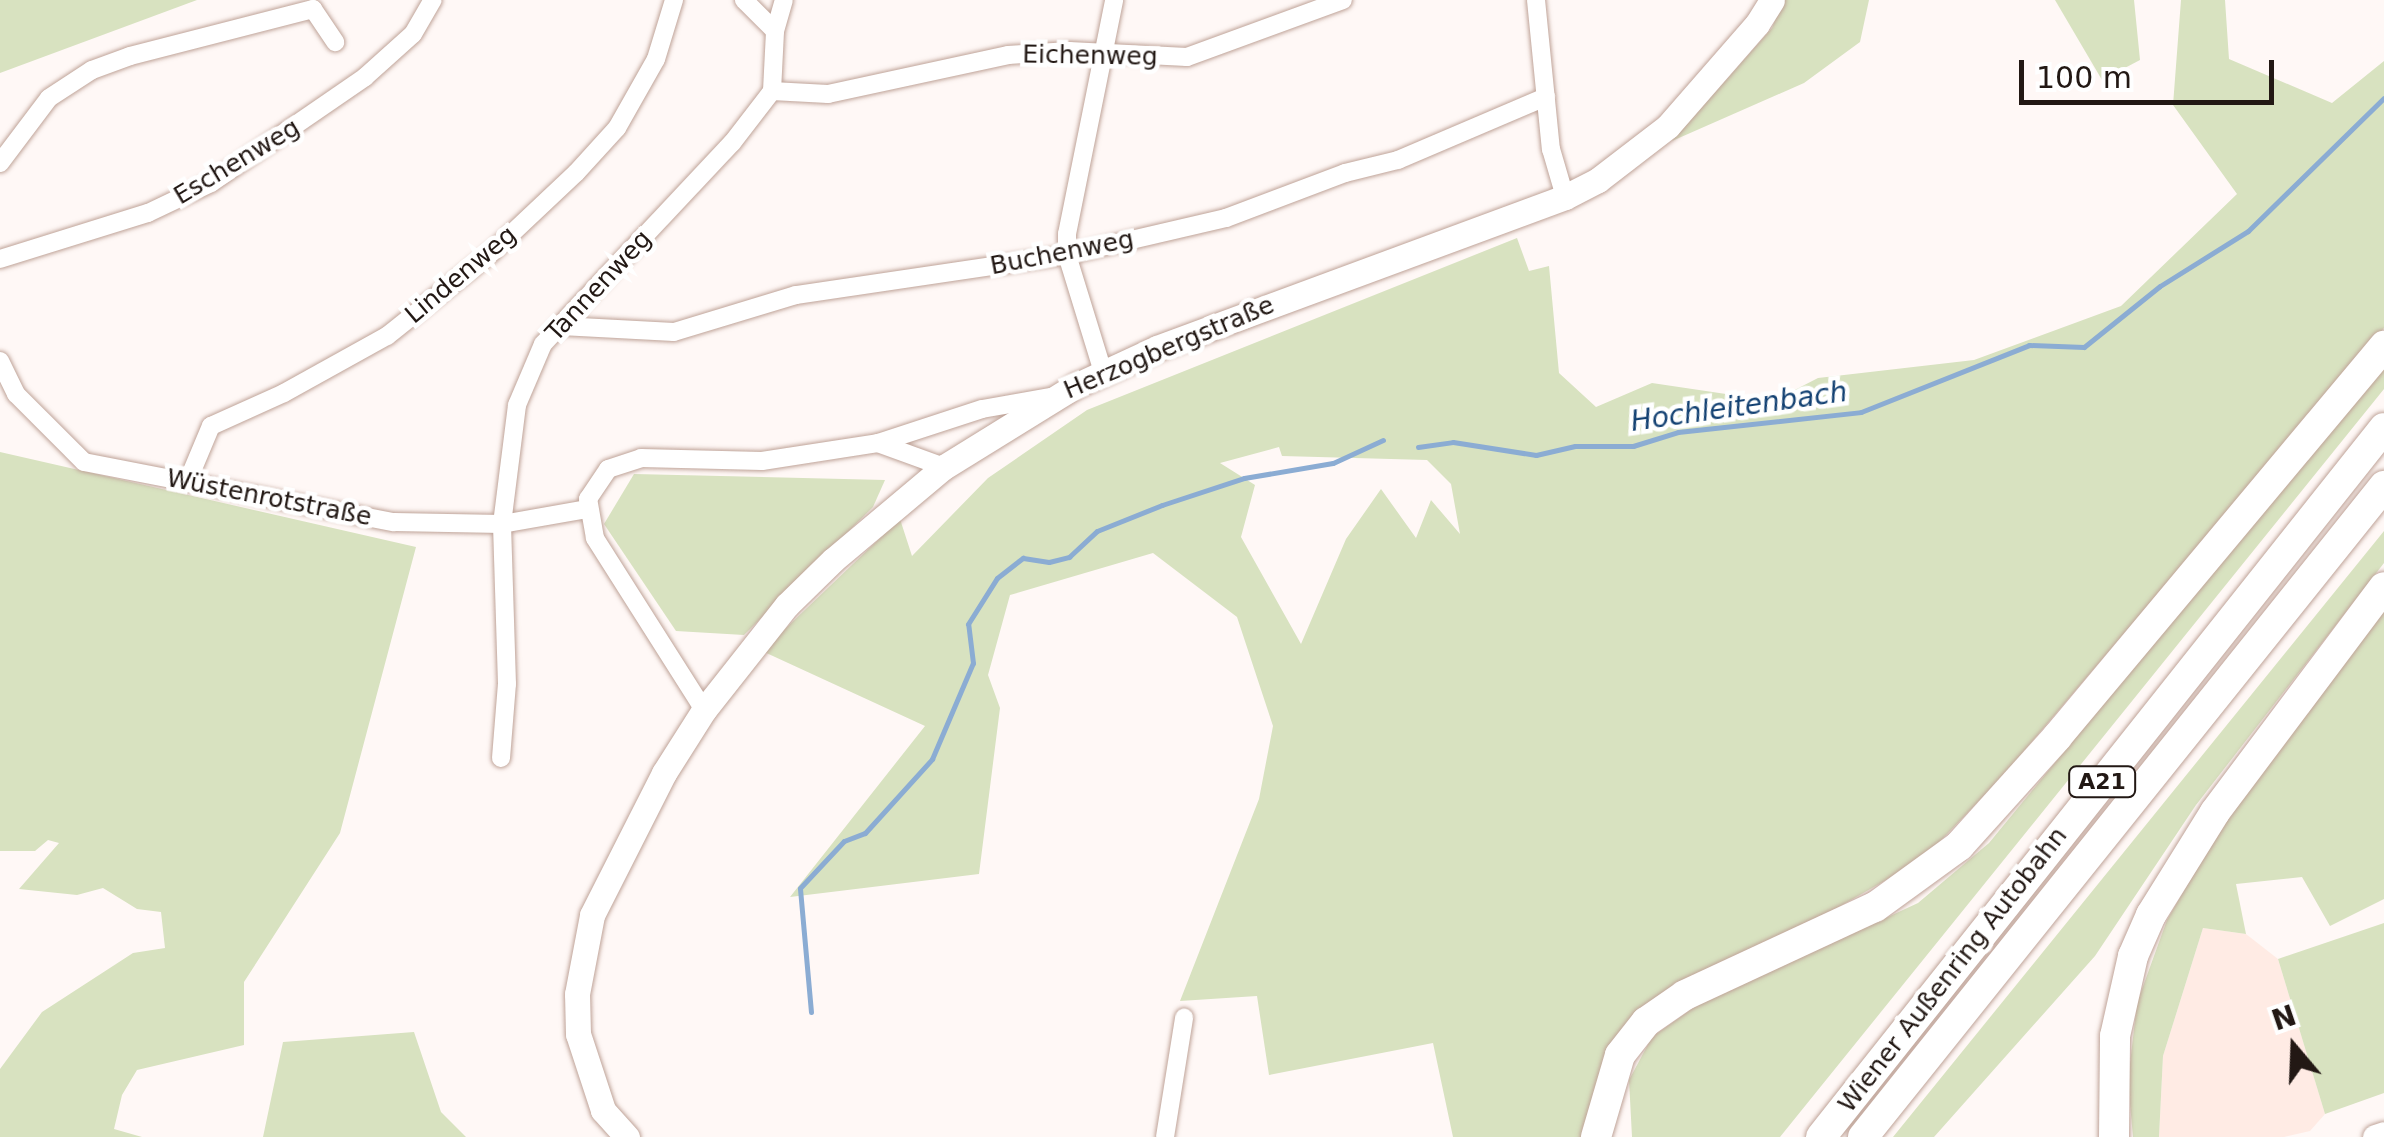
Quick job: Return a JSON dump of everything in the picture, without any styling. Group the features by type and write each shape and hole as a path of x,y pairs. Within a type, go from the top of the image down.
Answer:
{"highway":[{"path":"1604,1130 1620,1055 1654,1015 1685,996 1876,907 1958,846 2058,737 2384,346"},
{"name":"Wiener Außenring Autobahn","path":"1821,1137 2384,428"},
{"name":"Wiener Außenring Autobahn","path":"1863,1137 2384,486"},
{"path":"2114,1137 2115,1036 2133,956 2151,915 2214,812 2384,587"}],"main road":[{"name":"Herzogbergstraße","path":"627,1137 603,1110 578,1034 577,994 592,915 657,787 704,710 799,594 879,518 944,468 1052,397 1157,348 1564,197 1612,171 1668,126 1757,24 1772,0"},
{"path":"2375,1137 2384,1134"}],"street":[{"name":"Eschenweg","path":"0,259 148,213 211,183 365,77 414,34 433,0"},
{"name":"Lindenweg","path":"187,483 210,426 284,393 386,336 492,253 576,173 617,128 656,60 674,0"},
{"path":"744,0 775,31"},
{"path":"772,91 775,31 784,0"},
{"path":"1103,372 1067,255 1067,234 1114,0"},
{"name":"Eichenweg","path":"772,91 828,94 1008,55 1069,52 1187,57 1343,0"},
{"path":"1536,0 1551,149 1564,197"},
{"path":"0,163 49,98 92,70 130,56 319,4 336,42"},
{"name":"Tannenweg","path":"501,758 507,684 502,524 517,406 544,344 732,143 772,91"},
{"name":"Buchenweg","path":"562,326 674,332 796,295 1067,255 1226,218 1346,173 1398,160 1546,97"},
{"name":"Wüstenrotstraße","path":"0,361 16,394 84,462 394,522 502,524 587,510"},
{"path":"704,710 594,538 587,510 596,482 623,461 762,461 878,443 982,409 1052,397"},
{"path":"878,443 944,468"},
{"path":"1165,1137 1184,1018"}],"shaded area":[{"path":"2203,928 2246,934 2278,959 2325,1114 2310,1131 2284,1137 2159,1137 2163,1056"}],"green space":[{"path":"0,0 197,0 0,73"},
{"path":"1783,0 1869,0 1860,42 1804,83 1672,141 1772,28"},
{"path":"2055,0 2134,0 2140,60 2102,80"},
{"path":"2181,0 2225,0 2229,59 2332,103 2384,61 2384,328 2001,778 1923,859 1837,908 1688,979 1582,1137 1453,1137 1433,1043 1269,1075 1257,996 1180,1001 1259,799 1273,726 1237,617 1153,553 1010,595 988,675 1000,708 979,874 790,897 925,726 762,651 900,519 912,556 988,478 1087,410 1517,238 1529,271 1549,266 1559,373 1596,407 1652,383 1773,401 1818,378 1974,360 2121,306 2237,194 2173,105","holes":["1279,447 1282,456 1427,460 1451,484 1460,534 1431,500 1416,538 1381,489 1346,539 1301,644 1241,537 1255,485 1220,463"]},
{"path":"2384,362 2384,389 1780,1137 1632,1137 1629,1080 1652,1037 1696,1006 1918,903 1989,843"},
{"path":"0,452 416,547 340,833 244,982 244,1045 137,1070 122,1095 114,1129 142,1137 0,1137 0,1069 42,1012 133,953 165,948 161,912 137,909 103,888 77,895 19,889 59,843 48,840 35,851 0,851"},
{"path":"634,474 885,480 873,507 744,635 676,631 604,524"},
{"path":"2384,531 2384,563 2196,805 2095,956 1934,1137 1893,1137"},
{"path":"2384,609 2384,899 2330,926 2302,877 2236,884 2246,934 2203,928 2163,1056 2159,1137 2133,1137 2128,1081 2137,1003 2167,920 2234,804"},
{"path":"2384,923 2384,1093 2325,1114 2278,959"},
{"path":"414,1032 441,1112 466,1137 263,1137 283,1042"}],"waterway":[{"name":"Hochleitenbach","path":"1418,447 1453,442 1536,455 1575,446 1633,446 1678,432 1861,412 2029,345 2084,347 2160,286 2248,231 2384,98"},
{"name":"Hochleitenbach","path":"811,1012 800,888 844,841 865,833 932,759 973,663 968,624 997,578 1023,558 1049,562 1069,557 1097,531 1162,505 1244,478 1333,463 1383,440"}]}
